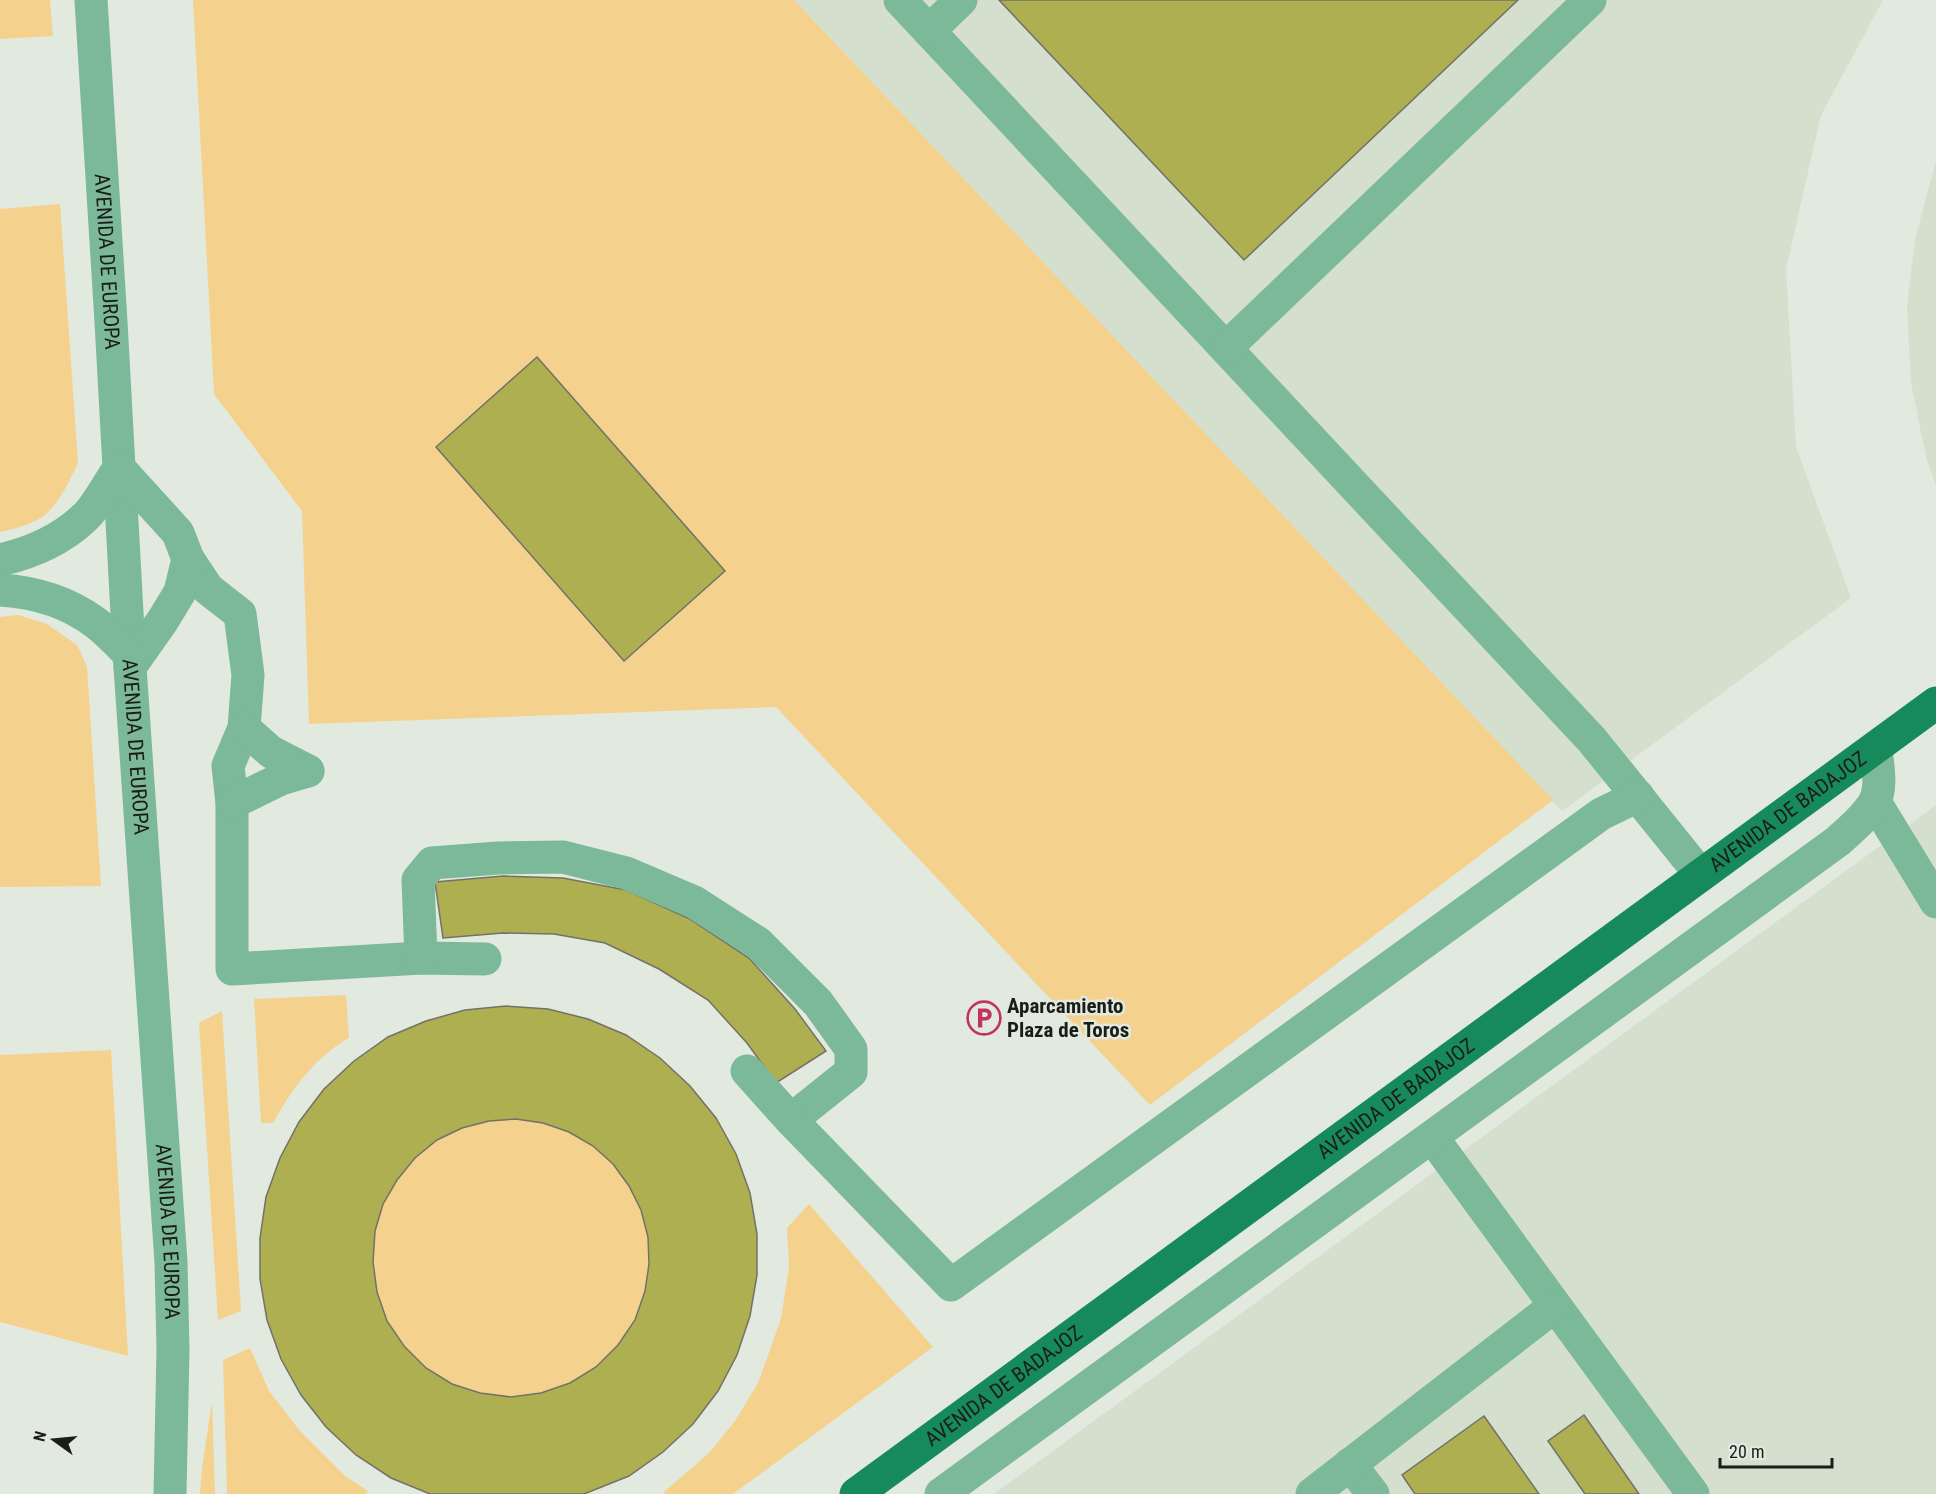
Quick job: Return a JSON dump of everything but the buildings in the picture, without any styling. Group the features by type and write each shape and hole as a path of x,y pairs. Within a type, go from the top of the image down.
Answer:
{"main road":[{"name":"AVENIDA DE BADAJOZ","path":"856,1494 1936,703"}],"street":[{"name":"AVENIDA DE EUROPA","path":"91,0 130,661 171,1262 173,1350 170,1494"},
{"path":"900,0 1592,740 1701,875"},
{"path":"929,31 961,0"},
{"path":"1226,348 1590,0"},
{"path":"0,560 21,555 52,541 85,518 119,468 178,533 189,559 208,589 240,614 248,675 244,729 228,766 232,804 232,969 421,958 485,959"},
{"path":"0,590 21,592 62,603 97,623 130,661 163,620 180,592 189,559"},
{"path":"232,804 281,779 308,771 271,752 244,729"},
{"path":"941,1494 1838,842 1875,802 1879,782 1876,747"},
{"path":"747,1071 791,1120 951,1285 1601,814 1638,796"},
{"path":"1875,802 1936,902"},
{"path":"421,958 418,880 432,863 498,858 563,857 626,873 694,902 758,943 819,1003 851,1049 851,1072 791,1120"},
{"path":"1432,1137 1693,1494"},
{"path":"1312,1494 1555,1306"},
{"path":"1350,1464 1373,1494"}],"shaded area":[{"path":"0,0 50,0 53,36 0,39"},
{"path":"193,0 794,0 1553,800 1150,1105 776,707 309,724 302,511 214,394"},
{"path":"794,0 1883,0 1821,115 1786,269 1796,447 1851,598 1562,811"},
{"path":"1936,161 1936,486 1926,457 1911,383 1907,307 1915,239"},
{"path":"60,204 78,463 61,495 44,516 26,525 0,532 0,209"},
{"path":"18,615 47,624 77,645 87,666 101,886 0,887 0,617"},
{"path":"1936,805 1936,1494 994,1494"},
{"path":"346,995 349,1038 325,1055 305,1075 273,1123 261,1123 254,999"},
{"path":"508,1010 556,1014 603,1029 645,1051 683,1082 714,1120 736,1162 751,1209 755,1257 751,1305 736,1352 714,1394 683,1432 645,1463 603,1485 556,1500 508,1504 460,1500 413,1485 371,1463 333,1432 302,1394 280,1352 265,1305 261,1257 265,1209 280,1162 302,1120 333,1082 371,1051 413,1029 460,1014"},
{"path":"222,1011 241,1311 218,1320 199,1023"},
{"path":"111,1050 128,1356 0,1322 0,1055"},
{"path":"809,1204 933,1347 733,1494 665,1494 664,1492 709,1453 735,1421 758,1383 781,1319 789,1267 787,1228"},
{"path":"250,1348 269,1391 300,1431 345,1476 368,1491 366,1494 227,1494 223,1360"},
{"path":"212,1402 215,1494 200,1494 202,1468"}],"place":[{"name":"Aparcamiento Plaza de Toros","path":"984,1018"}]}
